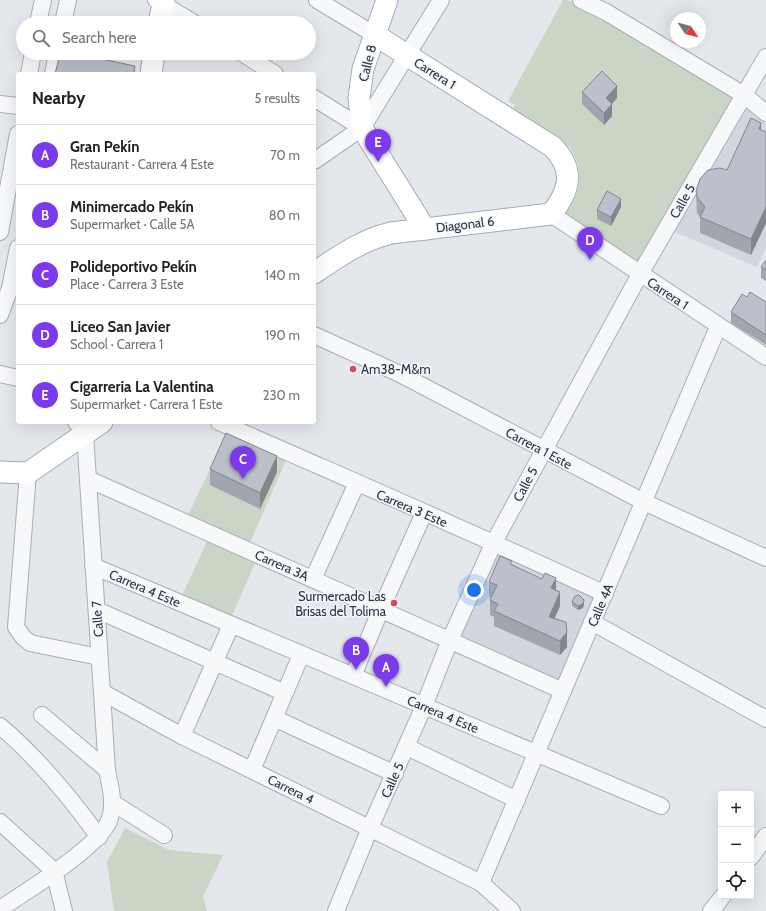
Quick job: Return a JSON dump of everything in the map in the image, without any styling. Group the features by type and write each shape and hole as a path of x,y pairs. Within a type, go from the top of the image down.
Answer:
{"main road":[{"name":"Calle 8","path":"362,128 359,98 362,76 367,55 386,0"},
{"name":"Carrera 1","path":"374,35 553,147 561,156 568,178 567,188 562,201 551,214"},
{"path":"362,128 425,229"},
{"name":"Diagonal 6","path":"316,272 350,249 372,238 391,232 551,214"},
{"path":"0,472 28,473 80,428 95,424"}],"street":[{"path":"40,16 43,0"},
{"path":"65,16 68,0"},
{"name":"Carrera 1","path":"317,0 374,35"},
{"path":"316,161 362,128 441,0"},
{"path":"581,0 609,6 744,95 766,113"},
{"path":"160,7 179,16"},
{"name":"Calle 5","path":"336,911 370,828 424,706 450,640 494,542 640,274 766,57"},
{"path":"29,72 32,60"},
{"path":"53,72 56,60"},
{"path":"253,60 272,72"},
{"path":"316,99 362,128"},
{"path":"0,104 16,106"},
{"path":"0,232 3,197 16,142"},
{"name":"Carrera 1","path":"551,214 766,358"},
{"path":"0,315 9,288 16,257"},
{"name":"Calle 4A","path":"481,883 718,327"},
{"name":"Carrera 1 Este","path":"316,336 400,374 644,502 766,558"},
{"path":"0,374 16,378"},
{"name":"Carrera 3 Este","path":"224,424 424,513 494,542 605,594"},
{"name":"Calle 7","path":"80,428 88,479 107,770 113,803"},
{"path":"28,473 16,627 23,637 30,643 99,656"},
{"name":"Carrera 3A","path":"88,479 563,691"},
{"path":"313,579 357,483"},
{"path":"353,676 424,513"},
{"name":"Carrera 4 Este","path":"93,566 661,806"},
{"path":"97,610 214,663 285,693"},
{"path":"592,622 766,719"},
{"path":"182,736 231,625"},
{"path":"252,770 301,655"},
{"name":"Carrera 4","path":"102,692 182,736 481,883 512,911"},
{"path":"42,715 107,770"},
{"path":"274,718 395,774"},
{"path":"0,726 24,746 77,807 99,838"},
{"path":"406,747 517,800"},
{"path":"0,909 99,838 110,818 113,803 164,835"},
{"path":"0,822 54,871 64,911"},
{"path":"754,853 766,836"}],"shaded area":[{"path":"746,107 766,124 766,248 757,267 673,231"},
{"path":"498,553 594,598 559,680 461,636"}],"green space":[{"path":"563,0 567,0 604,17 736,99 638,267 563,213 576,196 579,183 578,164 570,147 512,112 515,105 508,101"},
{"path":"228,432 287,458 249,545 187,517"},
{"path":"209,537 257,559 230,620 181,598"},
{"path":"125,828 169,850 223,855 203,897 207,911 114,911 107,862"}],"building":[{"path":"58,60 106,60 135,66 134,72 56,72"},
{"path":"602,71 617,86 606,98 612,104 604,113 582,92"},
{"path":"751,118 761,123 759,129 766,132 766,207 751,239 700,217 705,207 697,197 696,191 700,179 708,170 720,168 727,170"},
{"path":"607,191 621,199 611,217 597,210"},
{"path":"766,261 766,270 761,267"},
{"path":"750,292 766,302 766,335 731,312 742,294 747,297"},
{"path":"226,433 277,456 260,493 210,469"},
{"path":"500,556 512,561 510,564 542,579 545,573 556,578 551,588 560,592 549,617 566,622 567,632 560,641 494,611 498,604 490,600 497,585 489,582"},
{"path":"579,595 584,600 583,604 578,606 572,602 575,596"}],"place":[{"name":"Cigarreria La Valentina","path":"378,162"},
{"name":"Liceo San Javier","path":"590,260"},
{"name":"Am38-M&m","path":"353,369"},
{"name":"Polideportivo Pekín","path":"243,479"},
{"name":"Surmercado Las Brisas del Tolima","path":"394,603"},
{"name":"Minimercado Pekín","path":"356,670"},
{"name":"Gran Pekín","path":"386,687"}]}
